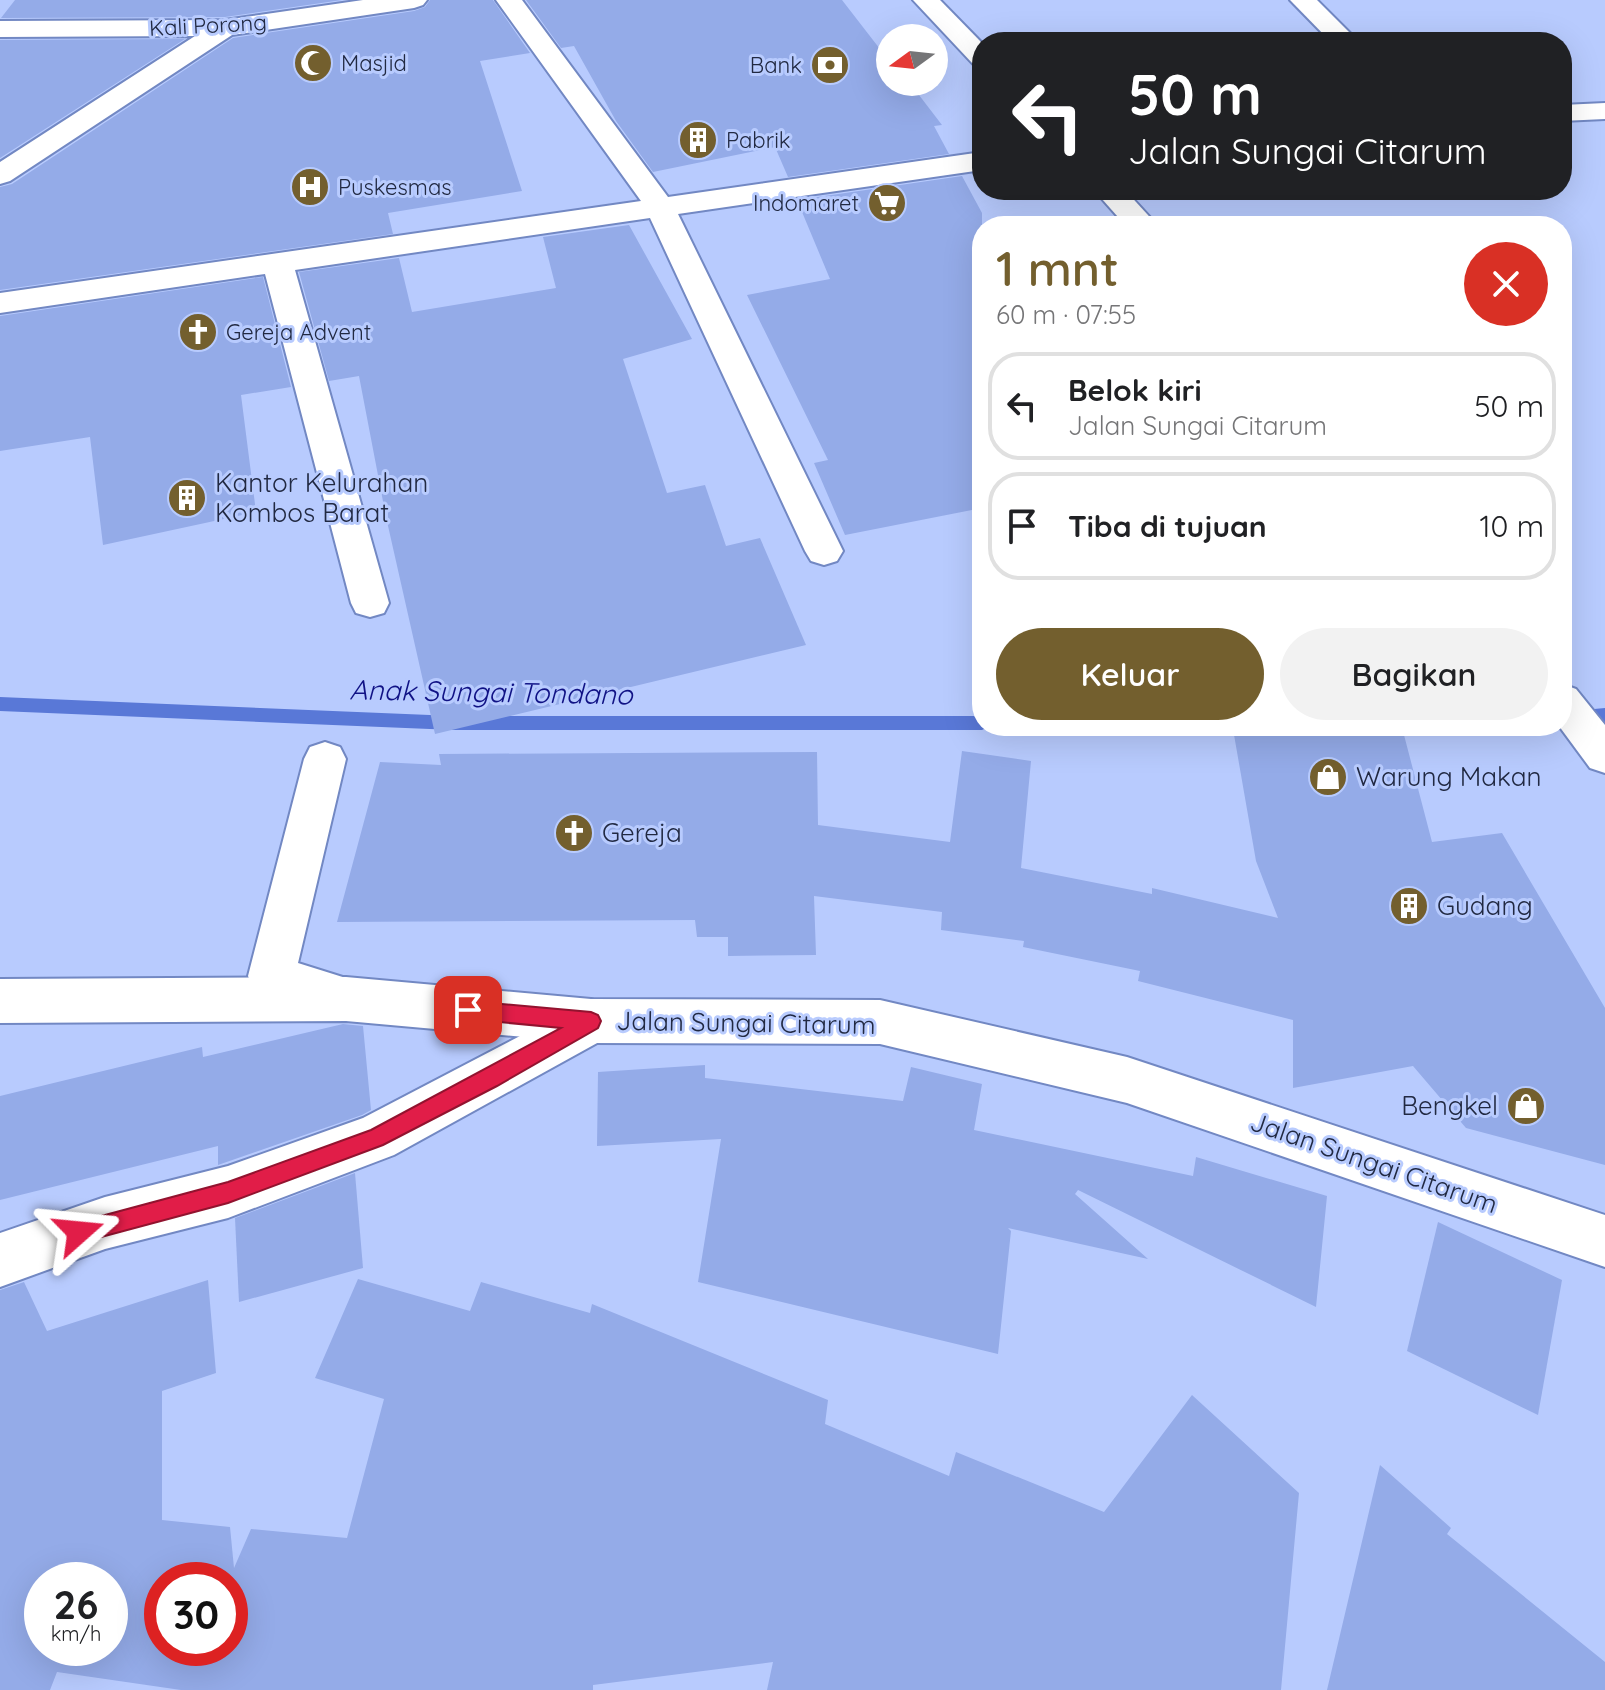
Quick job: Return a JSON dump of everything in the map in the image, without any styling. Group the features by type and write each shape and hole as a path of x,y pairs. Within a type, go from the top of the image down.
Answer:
{"street":[{"name":"Kali Porong","path":"4,29 225,28 414,0"},
{"path":"509,0 659,206 824,551"},
{"path":"926,0 972,48"},
{"path":"1303,0 1336,32"},
{"path":"0,175 225,28"},
{"path":"1572,113 1605,111"},
{"path":"0,303 972,162"},
{"path":"1118,200 1134,216"},
{"path":"278,263 370,603"},
{"path":"1572,713 1605,756"},
{"path":"325,759 271,976 346,999"},
{"name":"Jalan Sungai Citarum","path":"0,1001 346,999 591,1021 880,1022 1127,1080 1605,1241"},
{"path":"0,1260 105,1223 228,1192 376,1138 490,1079 591,1021"}],"building":[{"path":"15,0 342,0 225,17 1,18"},
{"path":"430,0 493,0 530,53 480,61 522,191 388,213 393,234 0,290 0,187 12,184 233,38 414,11 425,7"},
{"path":"526,0 842,0 876,44 876,96 920,96 942,125 934,126 949,154 788,177 775,147 653,172 616,121 574,46 561,48"},
{"path":"185,39 0,158 0,40"},
{"path":"962,176 972,200 982,213 982,216 972,216 972,510 845,535 814,463 828,460 747,295 830,279 797,200"},
{"path":"629,225 692,339 623,359 667,493 705,485 726,546 760,538 806,645 435,734 386,517 359,376 329,381 299,272 399,258 412,312 556,288 543,237"},
{"path":"263,277 291,387 241,395 256,512 103,545 90,437 0,451 0,316"},
{"path":"1234,736 1404,736 1432,842 1502,833 1605,1008 1605,1165 1466,1128 1413,1066 1293,1088 1293,1020 1138,981 1140,971 1023,947 1024,941 941,930 942,912 814,896 816,955 728,956 728,937 697,937 695,920 337,922 380,762 441,765 439,754 817,752 818,825 950,842 962,751 1031,761 1021,868 1152,894 1152,888 1278,918 1256,861"},
{"path":"343,1024 363,1026 371,1110 362,1115 218,1165 218,1146 0,1200 0,1096 202,1047 203,1057"},
{"path":"705,1065 705,1078 903,1101 911,1067 982,1084 974,1130 1193,1176 1196,1157 1327,1196 1316,1307 1078,1190 1075,1194 1148,1259 1008,1228 1011,1231 998,1354 698,1282 721,1139 597,1146 598,1072"},
{"path":"355,1173 363,1268 239,1302 235,1218"},
{"path":"1438,1222 1562,1280 1538,1415 1407,1351"},
{"path":"358,1279 470,1311 481,1282 590,1313 592,1304 828,1400 825,1424 949,1476 956,1452 1104,1512 1192,1395 1299,1493 1281,1690 767,1690 773,1662 593,1685 593,1690 181,1690 57,1672 50,1690 0,1690 0,1290 24,1282 47,1331 208,1280 216,1373 162,1391 162,1520 230,1527 233,1562 144,1562 144,1666 248,1666 248,1562 237,1562 251,1529 347,1538 384,1399 315,1378"},
{"path":"1380,1465 1451,1528 1447,1534 1605,1662 1605,1690 1327,1690"}],"waterway":[{"name":"Anak Sungai Tondano","path":"0,704 454,723 972,723"},
{"name":"Anak Sungai Tondano","path":"1572,718 1605,715"}],"place":[{"name":"Masjid","path":"313,63"},
{"name":"Bank","path":"830,65"},
{"name":"Pabrik","path":"698,140"},
{"name":"Puskesmas","path":"310,187"},
{"name":"Indomaret","path":"887,203"},
{"name":"Gereja Advent","path":"198,332"},
{"name":"Kantor Kelurahan Kombos Barat","path":"187,498"},
{"name":"Warung Makan","path":"1328,777"},
{"name":"Gereja","path":"574,833"},
{"name":"Gudang","path":"1409,906"},
{"name":"Bengkel","path":"1526,1106"}],"route":[{"path":"79,1232 228,1192 376,1138 490,1079 591,1021 468,1010"}]}
